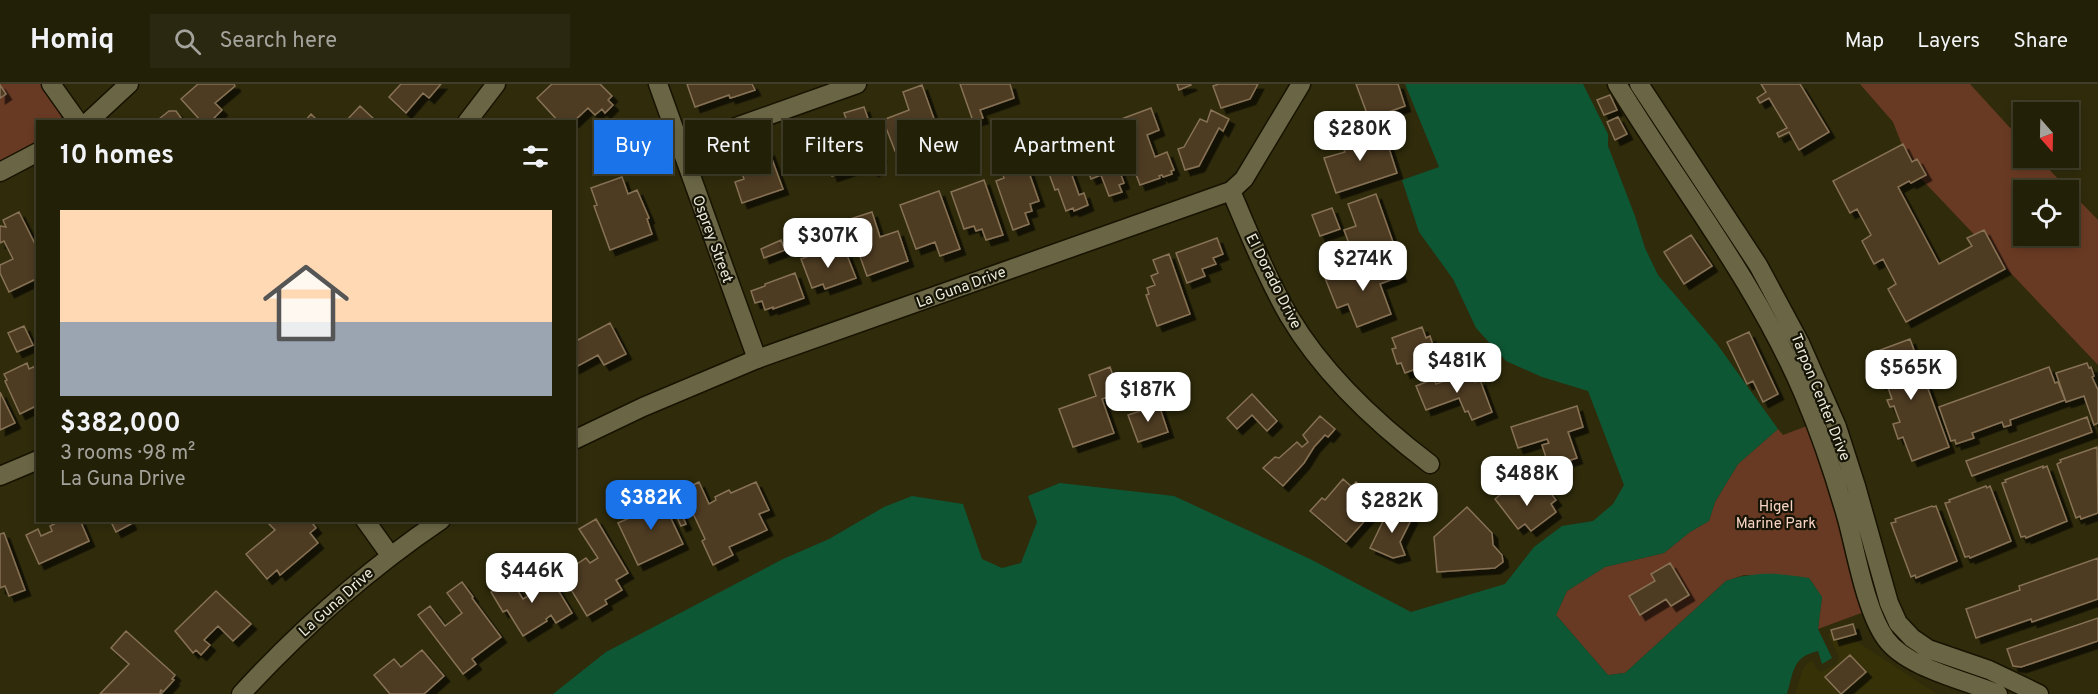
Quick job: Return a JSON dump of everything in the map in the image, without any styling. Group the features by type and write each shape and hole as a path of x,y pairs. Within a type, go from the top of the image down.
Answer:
{"street":[{"path":"51,84 77,120"},
{"path":"90,120 129,84"},
{"path":"469,120 496,84"},
{"name":"Osprey Street","path":"658,84 757,359"},
{"path":"680,147 857,84"},
{"name":"La Guna Drive","path":"576,439 643,407 757,359 1231,191 1244,179 1301,84"},
{"name":"Tarpon Center Drive","path":"1617,84 1740,271 1790,363 1827,456 1847,518 1873,615 1886,640 1914,662 1998,694"},
{"name":"Tarpon Center Drive","path":"1639,84 1758,265 1787,316 1840,436 1857,486 1889,603 1898,623 1912,639 1928,649 1989,670 2039,694"},
{"path":"0,172 36,153"},
{"name":"El Dorado Drive","path":"1231,191 1276,294 1311,349 1343,388 1368,413 1430,464"},
{"path":"0,476 36,461"},
{"path":"366,522 390,555"},
{"name":"La Guna Drive","path":"241,694 321,613 390,555 438,522"}],"shaded area":[{"path":"1405,84 1583,84 1608,134 1608,146 1645,248 1658,275 1717,344 1778,429 1738,464 1715,502 1709,521 1690,532 1664,553 1605,567 1567,591 1556,615 1608,675 1625,673 1726,581 1767,574 1809,578 1822,597 1818,629 1832,658 1822,664 1818,651 1803,657 1795,666 1787,694 553,694 606,652 783,559 829,539 884,507 912,496 963,504 982,559 1002,568 1021,563 1037,522 1028,496 1060,483 1174,496 1310,559 1411,612 1505,584 1534,547 1562,526 1593,521 1613,504 1624,485 1588,391 1542,377 1506,361 1476,328 1453,279 1419,232 1402,180 1439,167"},
{"path":"1839,630 1937,694 1795,694 1803,668 1809,662 1813,661 1821,672 1837,664 1839,657 1828,634"}],"green space":[{"path":"0,84 42,84 60,111 62,120 36,120 36,143 0,164"},
{"path":"1860,84 1970,84 2013,131 2013,168 2048,168 2059,180 2013,180 2013,246 2079,246 2079,200 2098,220 2098,365 1911,168 1893,122"},
{"name":"Higel Marine Park","path":"1807,426 1829,486 1864,612 1818,629 1822,597 1809,578 1744,575 1726,581 1625,673 1608,675 1556,615 1567,591 1605,567 1664,553 1690,532 1709,521 1715,502 1738,464 1778,429 1783,435"}],"building":[{"path":"198,84 234,84 235,86 215,103 222,110 212,120 200,120 181,99"},
{"path":"401,84 441,84 429,98 423,93 406,113 389,97"},
{"path":"552,84 600,84 612,96 608,100 613,105 605,113 602,109 595,115 588,108 575,120 557,120 537,98"},
{"path":"687,84 752,84 755,90 730,98 729,95 695,107"},
{"path":"960,84 1010,84 1014,98 980,110 983,118 973,120"},
{"path":"1177,84 1190,84 1191,85 1179,90"},
{"path":"1258,84 1250,99 1221,108 1213,86"},
{"path":"1356,84 1398,84 1405,106 1369,119"},
{"path":"1761,84 1800,84 1829,132 1799,150 1789,132 1779,137 1777,133 1787,128 1769,98 1760,103 1757,98 1766,92"},
{"path":"0,85 6,94 0,98"},
{"path":"922,85 934,120 897,120 897,150 895,151 885,120 883,120 909,110 903,92"},
{"path":"1610,95 1617,110 1604,115 1597,100"},
{"path":"360,106 375,120 347,120"},
{"path":"864,107 869,120 847,120 844,113"},
{"path":"1151,108 1159,130 1147,135 1155,157 1167,152 1174,170 1171,171 1172,174 1159,176 1160,178 1140,185 1136,174 1136,120 1119,120"},
{"path":"1211,110 1229,119 1223,131 1219,128 1199,166 1185,170 1178,149 1184,147 1200,119 1207,122"},
{"path":"169,111 176,111 183,120 159,120"},
{"path":"311,114 317,120 306,120"},
{"path":"1618,117 1627,134 1615,140 1607,122"},
{"path":"1373,128 1378,145 1387,142 1397,173 1336,193 1324,158 1345,152 1340,139"},
{"path":"1903,144 1912,162 1917,159 1926,175 1898,187 1939,264 1972,246 1967,238 1984,230 2005,269 1906,322 1888,289 1896,284 1883,259 1874,264 1862,241 1871,235 1857,209 1850,213 1833,181"},
{"path":"771,156 783,189 742,203 735,182 744,179 742,174 771,174"},
{"path":"1002,174 1030,174 1039,201 1030,204 1032,211 1025,213 1029,224 1013,230 996,181 1004,178"},
{"path":"1049,174 1072,174 1079,195 1084,193 1088,205 1074,211 1073,208 1066,211 1058,189 1055,190"},
{"path":"1089,174 1121,174 1124,183 1119,185 1122,192 1109,196 1101,175 1091,179"},
{"path":"622,177 628,194 637,190 649,218 647,219 652,234 610,250 594,206 597,205 591,188"},
{"path":"984,180 1003,235 986,240 982,229 976,231 974,226 964,229 951,192"},
{"path":"939,191 960,249 940,256 935,242 916,249 900,205"},
{"path":"1376,194 1393,242 1354,257 1344,230 1356,226 1348,204"},
{"path":"1332,208 1340,229 1320,236 1312,215"},
{"path":"19,212 36,246 36,279 9,292 0,273 0,265 13,259 4,241 0,243 0,226 6,227 3,220"},
{"path":"872,212 880,237 898,231 908,261 867,276 847,220"},
{"path":"1691,235 1712,266 1684,284 1664,252"},
{"path":"1217,238 1223,254 1213,258 1216,264 1202,269 1205,276 1187,283 1176,253"},
{"path":"781,240 785,250 764,258 761,249"},
{"path":"828,249 831,255 845,250 856,278 825,289 823,284 812,288 801,259"},
{"path":"1169,254 1190,314 1157,326 1146,295 1149,294 1147,288 1155,285 1151,276 1158,273 1153,260"},
{"path":"1395,261 1401,276 1380,284 1391,314 1357,327 1348,304 1337,308 1325,278 1356,266 1359,274"},
{"path":"795,273 804,298 765,310 762,301 755,303 751,291"},
{"path":"610,323 626,354 604,365 598,355 576,367 576,341"},
{"path":"24,326 33,345 17,352 8,333"},
{"path":"1422,327 1426,338 1430,336 1435,351 1431,353 1434,362 1405,373 1401,363 1397,364 1392,349 1396,348 1392,338"},
{"path":"1749,332 1778,394 1763,402 1753,381 1747,384 1727,342"},
{"path":"1910,339 1949,447 1912,461 1903,437 1898,439 1893,424 1900,422 1894,406 1890,407 1887,400 1892,399 1886,382 1880,384 1875,371 1881,369 1875,352"},
{"path":"27,363 29,369 36,366 36,406 20,414 4,374"},
{"path":"2087,363 2089,368 2091,367 2094,376 2092,377 2098,390 2098,423 2094,425 2084,396 2066,402 2056,373"},
{"path":"1110,367 1119,393 1102,399 1114,433 1073,447 1059,409 1096,396 1089,375"},
{"path":"2049,367 2065,400 2010,420 2011,425 2004,427 2002,422 1972,433 1974,438 1956,444 1955,440 1951,441 1939,407"},
{"path":"1472,371 1475,382 1480,380 1492,412 1472,420 1468,411 1465,412 1459,398 1426,410 1416,386 1434,379 1436,384"},
{"path":"0,392 15,423 0,430"},
{"path":"1252,394 1277,421 1267,431 1252,415 1237,429 1227,418"},
{"path":"1159,405 1168,432 1138,442 1128,415"},
{"path":"1577,406 1583,427 1568,432 1577,458 1549,467 1542,445 1549,443 1547,439 1518,448 1511,427"},
{"path":"1320,416 1335,429 1328,437 1325,435 1314,447 1304,463 1283,486 1263,468 1297,442 1302,447 1308,442 1303,435"},
{"path":"2087,417 2092,432 1972,476 1966,461"},
{"path":"2097,447 2098,513 2081,519 2080,516 2076,518 2057,464 2061,462 2060,460"},
{"path":"2043,466 2043,468 2047,466 2067,521 2026,538 2021,537 2002,483"},
{"path":"1343,479 1352,487 1356,482 1370,495 1367,499 1376,508 1346,542 1310,511 1322,498 1325,500"},
{"path":"699,482 709,504 716,500 715,497 729,490 731,493 756,482 769,510 759,514 767,530 729,547 733,555 713,565 702,541 705,539 682,490"},
{"path":"1544,484 1556,500 1551,504 1556,512 1531,531 1525,524 1518,529 1495,499 1512,485 1523,499"},
{"path":"1986,486 1987,488 1990,486 2011,541 1970,558 1965,557 1945,503"},
{"path":"658,491 683,544 638,565 618,523 648,510 642,498"},
{"path":"1936,506 1957,561 1916,578 1915,575 1911,577 1891,523 1896,522 1895,519"},
{"path":"1390,507 1412,518 1400,542 1405,555 1393,558 1370,548"},
{"path":"1467,507 1492,533 1493,545 1502,555 1503,562 1495,568 1437,572 1434,537"},
{"path":"681,513 686,524 681,526 676,515"},
{"path":"596,519 628,573 616,580 622,590 605,600 607,604 587,616 564,578 577,571 574,566 586,558 590,563 598,558 579,529"},
{"path":"81,522 89,541 39,564 26,535 38,529 41,536 52,531 50,526 56,523"},
{"path":"111,522 130,522 131,524 116,532"},
{"path":"267,522 312,522 316,528 310,533 318,543 280,575 277,570 267,579 246,554 275,530"},
{"path":"4,533 25,590 9,596 5,586 0,588 0,534"},
{"path":"2098,558 2098,599 2032,622 2031,619 1976,638 1966,609 2020,590 2019,586"},
{"path":"1670,563 1689,595 1671,606 1666,599 1640,615 1629,596 1655,581 1651,574"},
{"path":"549,575 572,613 556,623 551,615 546,619 547,621 523,636 507,610 503,612 491,592 511,580 523,599 530,595 527,589"},
{"path":"462,582 501,637 472,659 476,664 463,674 418,615 430,606 445,626 462,613 447,593"},
{"path":"216,591 251,624 233,641 218,626 204,640 210,645 201,655 196,650 193,653 175,631"},
{"path":"2098,618 2098,641 2021,667 2013,666 2007,649"},
{"path":"1853,624 1856,634 1834,640 1831,630"},
{"path":"126,631 175,675 172,679 174,680 163,692 161,690 162,694 100,694 129,664 111,648"},
{"path":"422,650 444,676 424,694 390,694 374,675 394,659 401,667"},
{"path":"1850,655 1866,672 1841,694 1825,677"}]}
